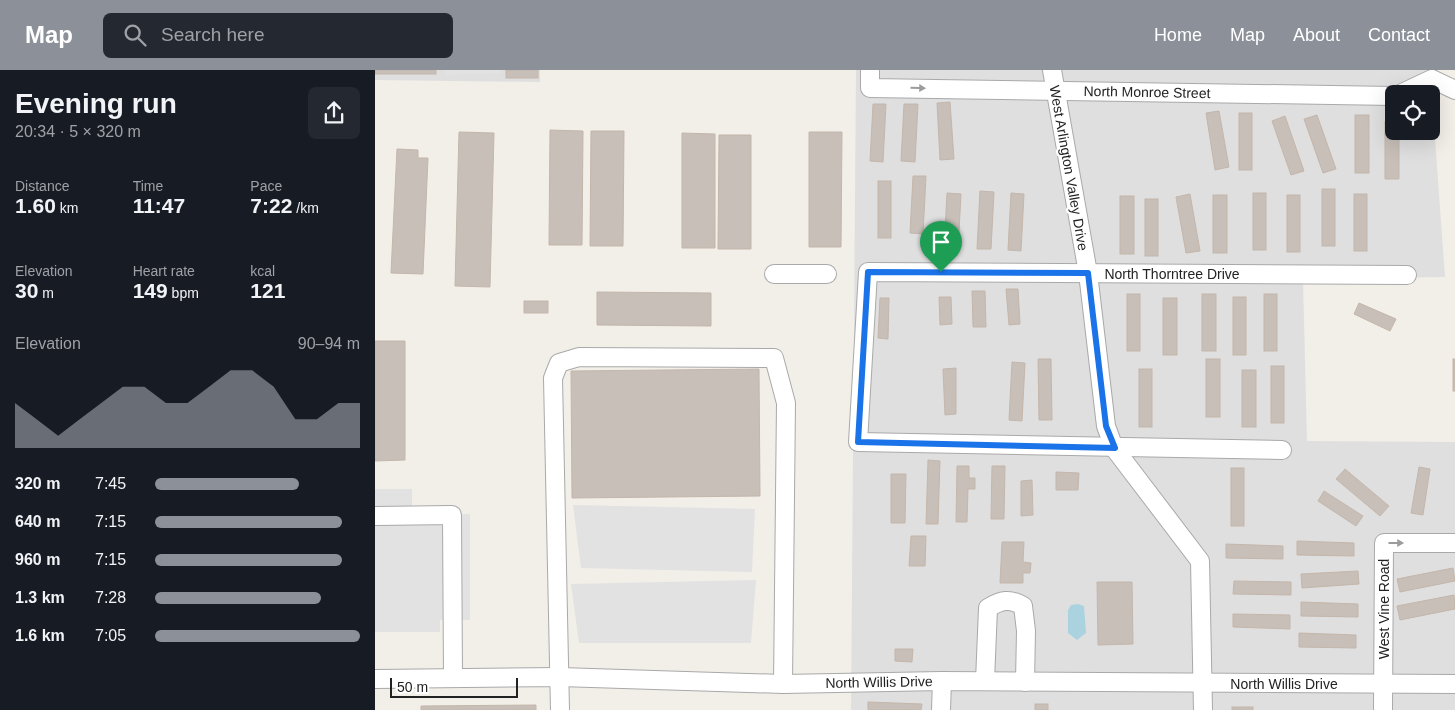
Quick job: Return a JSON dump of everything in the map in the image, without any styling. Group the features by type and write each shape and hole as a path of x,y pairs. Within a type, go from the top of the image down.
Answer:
{"street":[{"name":"North Monroe Street","path":"870,70 870,88 1385,96"},
{"name":"West Arlington Valley Drive","path":"1052,70 1088,273 1106,426 1115,448 1200,561 1203,710"},
{"path":"1414,85 1429,75 1455,90"},
{"name":"North Thorntree Drive","path":"1115,448 858,442 868,272 1407,275"},
{"path":"774,274 827,274"},
{"path":"560,710 553,378 559,362 579,357 774,358 786,404 783,684"},
{"path":"1115,448 1282,450"},
{"path":"375,516 452,515 453,678"},
{"name":"West Vine Road","path":"1383,685 1384,543 1455,543"},
{"path":"985,681 988,608 1000,600 1014,601 1023,606 1026,631 1025,682"},
{"name":"North Willis Drive","path":"375,679 560,677 783,684 942,681 1455,684"},
{"path":"941,710 942,681"},
{"path":"1383,685 1383,710"}],"shaded area":[{"path":"375,70 540,70 540,82 375,80"},
{"path":"445,70 501,70 501,73 445,75"},
{"path":"856,70 1430,70 1431,85 1385,85 1385,140 1435,140 1445,277 1303,279 1307,441 1455,442 1455,710 851,710"},
{"path":"375,489 412,489 412,515 470,514 470,620 440,620 440,632 375,632"},
{"path":"573,505 755,509 752,572 581,568"},
{"path":"756,580 751,643 579,643 571,584"}],"water":[{"path":"1078,604 1084,606 1086,633 1077,640 1068,633 1068,610 1071,605"}],"building":[{"path":"375,70 436,70 436,74 375,74"},
{"path":"506,70 538,70 538,78 506,78"},
{"path":"950,102 954,159 940,160 937,103"},
{"path":"873,104 886,104 883,162 870,161"},
{"path":"904,104 918,104 915,162 901,161"},
{"path":"1219,111 1229,167 1215,170 1206,113"},
{"path":"1239,113 1252,113 1252,170 1239,170"},
{"path":"1317,115 1336,169 1323,173 1304,119"},
{"path":"1355,115 1369,115 1369,173 1355,173"},
{"path":"1285,116 1304,171 1291,175 1272,121"},
{"path":"550,130 583,131 582,245 549,245"},
{"path":"591,131 624,131 623,246 590,246"},
{"path":"459,132 494,133 490,287 455,286"},
{"path":"809,132 842,132 841,247 809,247"},
{"path":"682,133 715,134 715,248 682,248"},
{"path":"719,135 751,135 751,249 718,249"},
{"path":"1385,140 1399,140 1399,179 1385,179"},
{"path":"397,149 418,150 418,158 428,158 423,274 391,273"},
{"path":"913,176 926,176 923,234 910,233"},
{"path":"878,181 891,181 891,238 878,238"},
{"path":"1322,189 1335,189 1335,246 1322,246"},
{"path":"980,191 994,192 991,249 977,249"},
{"path":"947,193 961,194 958,251 944,251"},
{"path":"1011,193 1024,194 1021,251 1008,250"},
{"path":"1253,193 1266,193 1266,250 1253,250"},
{"path":"1190,194 1200,251 1186,253 1176,197"},
{"path":"1354,194 1367,194 1367,251 1354,251"},
{"path":"1213,195 1227,195 1227,253 1213,253"},
{"path":"1287,195 1300,195 1300,252 1287,252"},
{"path":"1120,196 1134,196 1134,254 1120,254"},
{"path":"1145,199 1158,199 1158,256 1145,256"},
{"path":"1006,289 1018,289 1020,324 1009,325"},
{"path":"972,291 985,291 986,327 973,327"},
{"path":"597,292 711,293 711,326 597,325"},
{"path":"1127,294 1140,294 1140,351 1127,351"},
{"path":"1202,294 1216,294 1216,351 1202,351"},
{"path":"1264,294 1277,294 1277,351 1264,351"},
{"path":"939,297 951,297 952,324 940,325"},
{"path":"1233,297 1246,297 1246,355 1233,355"},
{"path":"880,298 889,298 888,339 878,338"},
{"path":"1163,298 1177,298 1177,355 1163,355"},
{"path":"524,301 548,301 548,313 524,313"},
{"path":"1359,303 1396,319 1390,331 1354,314"},
{"path":"375,341 405,341 405,460 375,461"},
{"path":"1038,359 1051,359 1052,420 1039,420"},
{"path":"1206,359 1220,359 1220,417 1206,417"},
{"path":"1453,359 1455,359 1455,391 1453,391"},
{"path":"1012,362 1025,363 1022,421 1009,420"},
{"path":"1271,366 1284,366 1284,423 1271,423"},
{"path":"956,368 956,414 945,415 943,369"},
{"path":"759,369 760,496 572,498 571,371"},
{"path":"1139,369 1152,369 1152,427 1139,427"},
{"path":"1242,370 1256,370 1256,427 1242,427"},
{"path":"928,460 940,461 938,524 926,524"},
{"path":"957,466 969,466 969,478 975,478 975,489 968,489 967,522 956,522"},
{"path":"992,466 1005,466 1004,519 991,519"},
{"path":"1419,467 1430,469 1423,515 1411,513"},
{"path":"1231,468 1244,468 1244,526 1231,526"},
{"path":"1345,469 1389,506 1380,516 1336,479"},
{"path":"1056,472 1079,473 1078,490 1056,490"},
{"path":"891,474 906,474 905,523 891,523"},
{"path":"1032,480 1033,515 1021,516 1021,481"},
{"path":"1324,491 1363,516 1356,526 1318,501"},
{"path":"911,536 926,536 925,566 909,566"},
{"path":"1297,541 1354,543 1354,556 1297,555"},
{"path":"1002,542 1024,542 1023,562 1031,563 1030,573 1023,573 1023,583 1000,583"},
{"path":"1226,544 1283,546 1283,559 1226,558"},
{"path":"1453,568 1455,581 1400,592 1397,579"},
{"path":"1358,571 1359,584 1302,588 1301,574"},
{"path":"1234,581 1291,582 1291,595 1233,594"},
{"path":"1097,582 1132,582 1133,644 1098,645"},
{"path":"1454,595 1455,609 1400,620 1397,606"},
{"path":"1301,602 1358,604 1358,617 1301,616"},
{"path":"1233,614 1290,615 1290,629 1233,627"},
{"path":"1299,633 1356,635 1356,648 1299,647"},
{"path":"895,649 913,649 912,662 895,661"},
{"path":"868,702 922,704 921,710 868,710"},
{"path":"1035,704 1048,704 1048,710 1035,710"},
{"path":"536,705 536,710 421,710 421,706"},
{"path":"1232,707 1253,707 1253,710 1232,710"}],"route":[{"path":"868,272 941,272 1088,273 1106,426 1115,448 858,442 868,272"}]}
